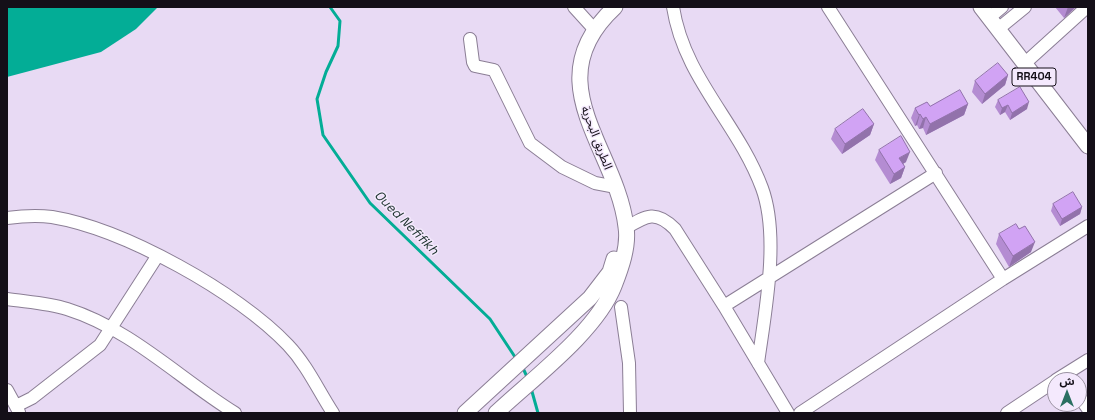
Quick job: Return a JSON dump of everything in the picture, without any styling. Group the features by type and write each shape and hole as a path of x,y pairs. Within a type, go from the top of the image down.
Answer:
{"main road":[{"name":"الطريق البحرية","path":"496,413 583,332 599,314 614,287 625,249 626,228 623,209 616,187 598,148 582,98 580,84 584,56 594,29 615,7"},
{"name":"RR404","path":"989,18 1088,146"},
{"path":"465,413 600,287 610,272 626,228"}],"street":[{"path":"574,7 594,29"},
{"path":"672,7 676,28 684,52 703,87 746,156 762,189 770,224 768,278 758,363"},
{"path":"828,7 1003,278"},
{"path":"989,18 1002,7"},
{"path":"989,18 1025,7"},
{"path":"1024,64 1087,7"},
{"path":"470,39 473,62 475,66 494,70 530,143 562,167 595,183 616,187"},
{"path":"724,306 936,174"},
{"path":"7,218 39,216 78,223 97,229 158,255 194,274 233,300 277,334 304,364 333,413"},
{"path":"626,228 650,216 660,217 667,221 675,229 724,306 788,413"},
{"path":"800,413 1003,278 1088,226"},
{"path":"7,390 18,410 95,349 111,329 158,255"},
{"path":"7,299 68,309 111,329 154,355 195,386 235,413"},
{"path":"621,307 629,364 630,413"},
{"path":"1071,372 1088,360"},
{"path":"1007,413 1047,388"}],"shaded area":[{"path":"7,7 158,7 136,29 101,52 7,77"}],"building":[{"path":"998,63 1008,75 985,94 975,81"},
{"path":"1020,87 1029,102 1012,113 1008,105 1002,108 998,100"},
{"path":"960,90 968,104 930,124 926,117 923,119 920,114 919,115 915,108 927,102 930,106"},
{"path":"863,109 874,124 845,144 835,129"},
{"path":"901,136 910,152 899,158 905,167 894,174 879,150"},
{"path":"1073,192 1082,207 1062,219 1053,204"},
{"path":"1016,224 1019,229 1025,226 1035,242 1013,256 999,234"}],"waterway":[{"name":"Oued Nefifikh","path":"330,7 340,21 338,46 326,72 317,99 323,135 370,203 490,319 517,360"},
{"name":"Oued Nefifikh","path":"522,366 528,379"},
{"name":"Oued Nefifikh","path":"531,388 538,413"}]}
